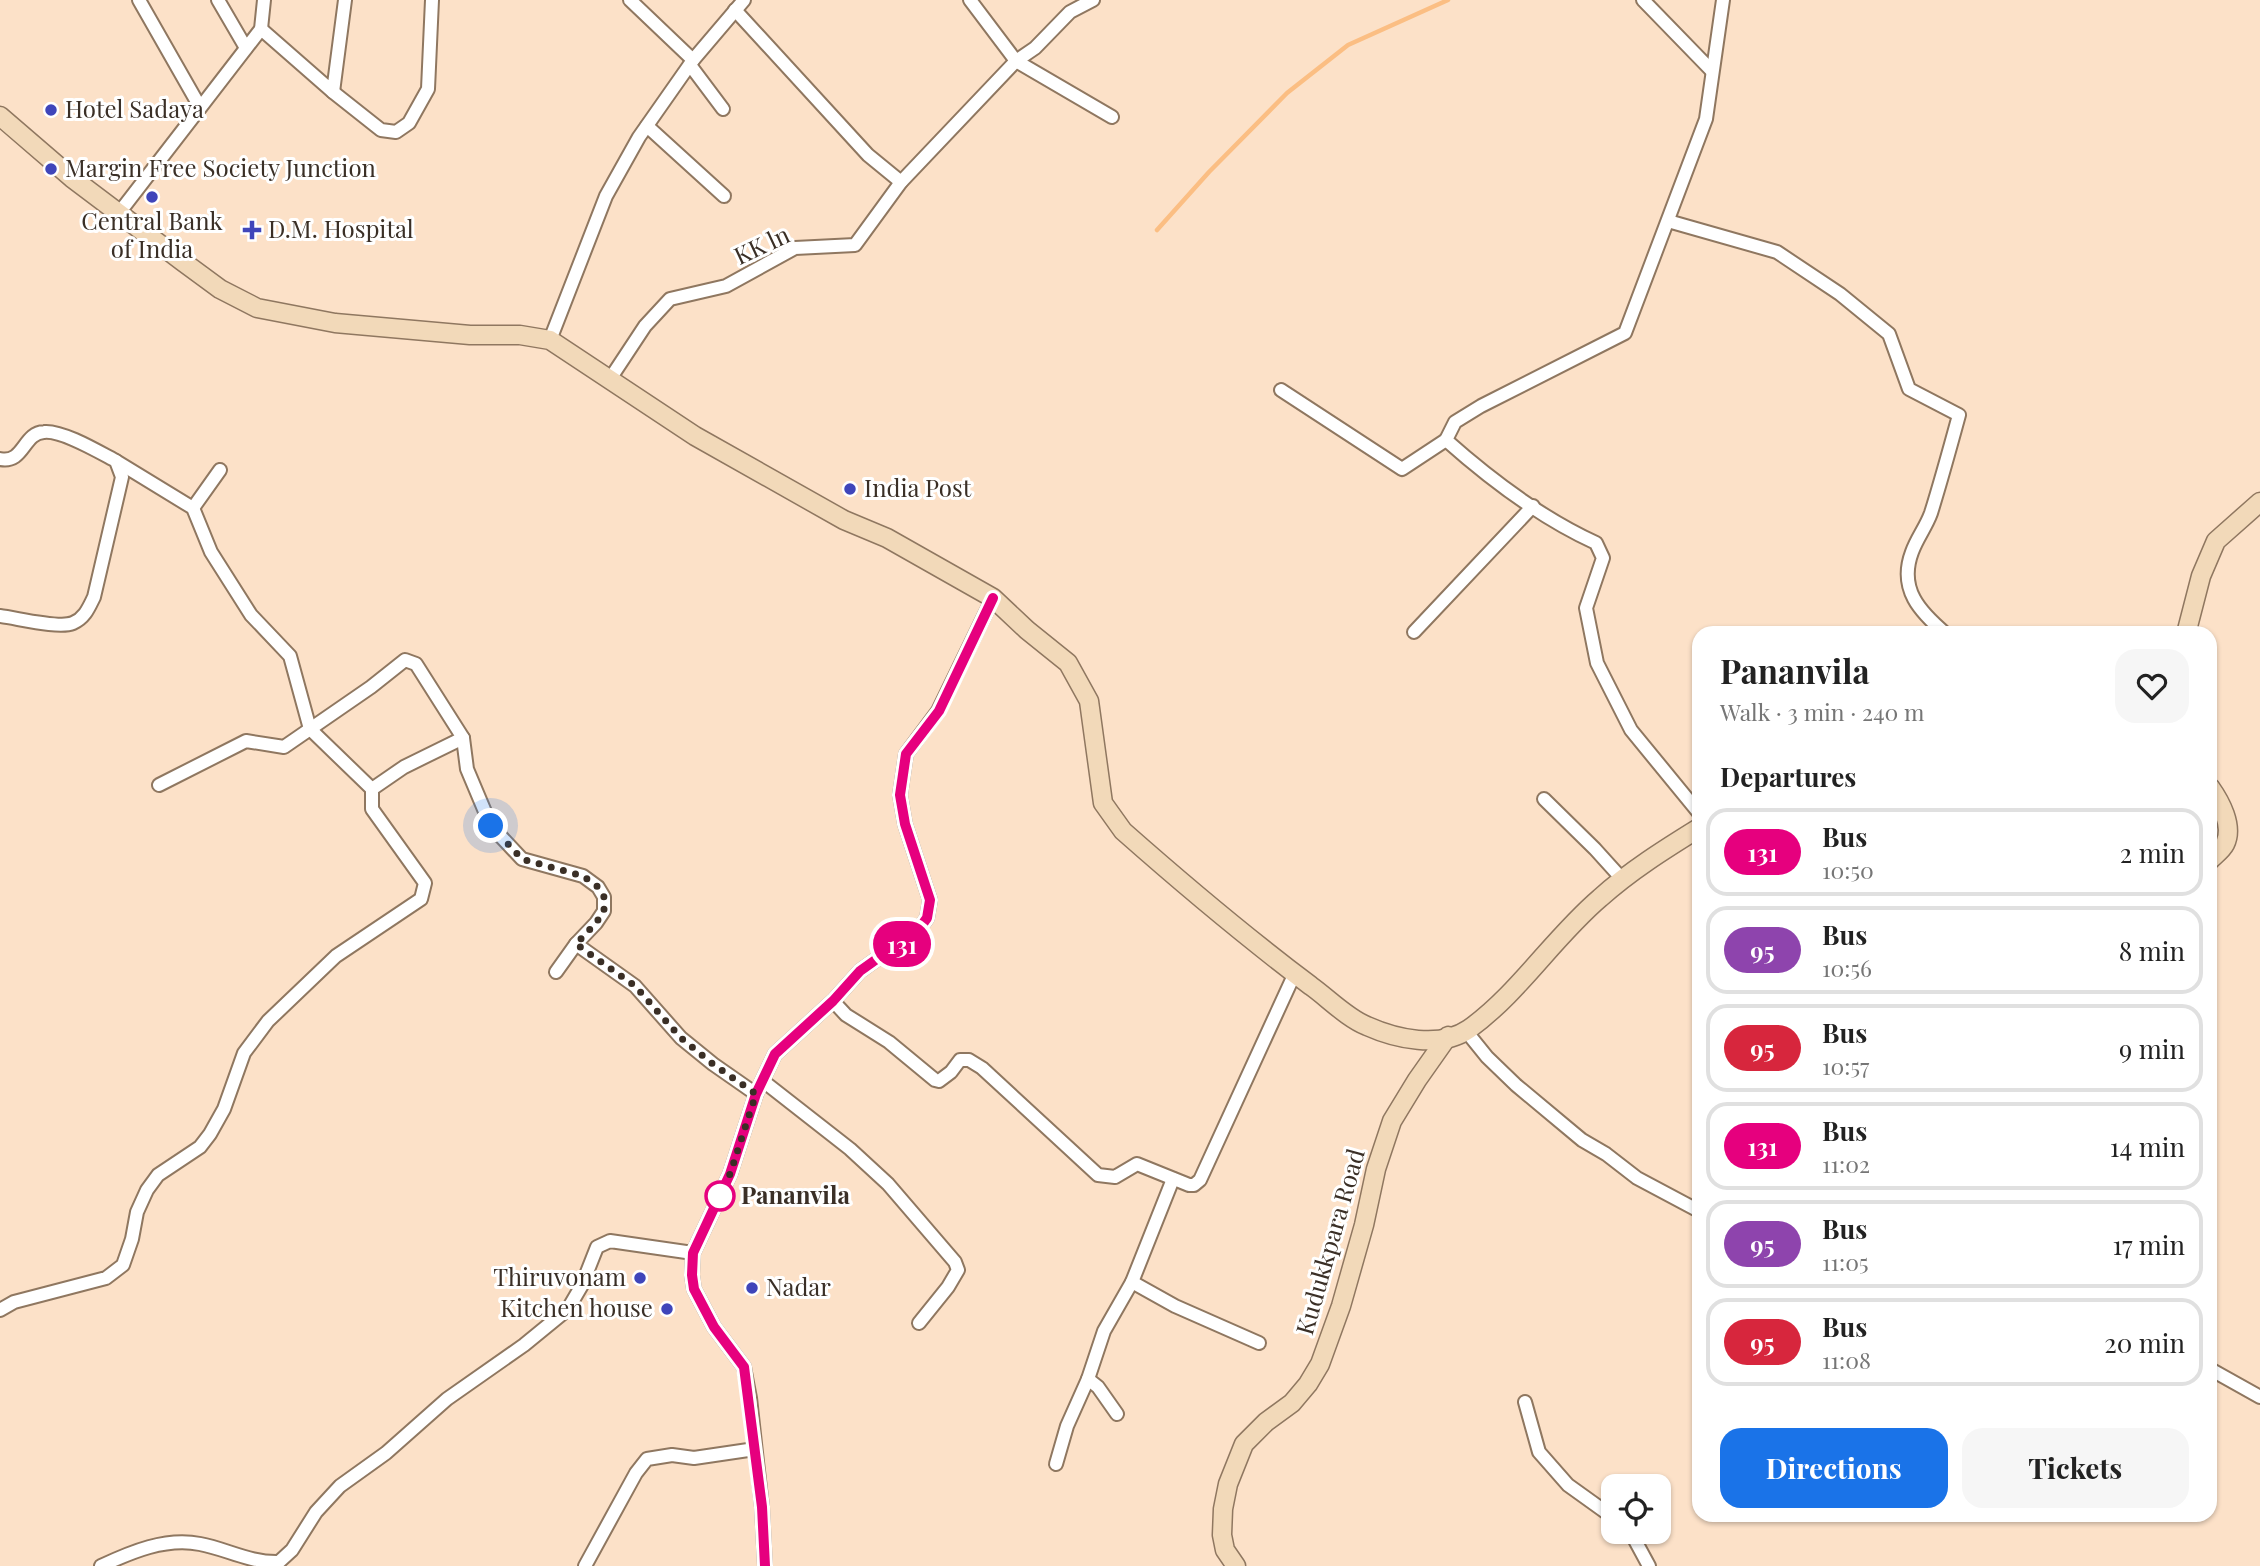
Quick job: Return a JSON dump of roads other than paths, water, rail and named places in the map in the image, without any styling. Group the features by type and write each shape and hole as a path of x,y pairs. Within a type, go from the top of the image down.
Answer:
{"main road":[{"path":"2,123 220,289 257,308 335,323 470,335 520,335 550,340 695,436 844,520 887,538 993,598 1068,663 1089,701 1102,803 1123,831 1295,973 1364,1025 1395,1036 1422,1040 1457,1034"},
{"path":"2188,626 2201,576 2216,541 2260,502"},
{"path":"2217,801 2229,832 2225,845 2217,853"},
{"name":"Kudukkpara Road","path":"1236,1566 1225,1550 1222,1535 1228,1483 1244,1444 1266,1422 1292,1403 1320,1364 1341,1306 1364,1225 1376,1169 1392,1121 1417,1080 1457,1034 1513,989 1599,898 1692,832"}],"street":[{"path":"139,0 201,107"},
{"path":"218,0 246,48"},
{"path":"119,213 261,29 264,0"},
{"path":"333,92 345,0"},
{"path":"261,29 381,130 396,132 409,123 428,89 432,0"},
{"path":"629,0 692,63 723,109"},
{"path":"970,0 1016,61 1112,117"},
{"name":"KK ln","path":"610,379 645,326 670,299 726,286 794,248 855,245 901,183 1016,61 1035,48 1070,12 1093,0"},
{"path":"1643,0 1712,71"},
{"path":"1282,390 1402,469 1446,440 1455,422 1481,406 1625,333 1706,119 1723,0"},
{"path":"550,340 606,195 647,126 692,63 740,5 868,155 901,183"},
{"path":"647,126 724,197"},
{"path":"1668,221 1777,252 1830,287 1889,334 1909,389 1959,415 1930,517 1911,553 1908,577 1912,597 1923,615 1936,626"},
{"path":"0,459 13,458 30,438 47,432 84,444 193,508 211,552 251,615 290,656 310,729 372,789 372,809 425,883 421,899 336,956 268,1021 244,1053 223,1109 210,1134 200,1147 158,1175 147,1190 137,1212 123,1265 106,1278 14,1302 0,1310"},
{"path":"1446,440 1485,475 1570,531 1596,543 1602,558 1586,608 1597,663 1631,730 1692,804"},
{"path":"0,616 72,624 85,615 94,597 115,513 122,477 116,461"},
{"path":"193,508 220,470"},
{"path":"1414,632 1533,506"},
{"path":"765,1566 762,1507 744,1367 714,1327 694,1289 693,1253 730,1174 756,1094 775,1054 833,1001 860,971 897,948 919,929 927,918 930,900 905,824 900,795 906,754 939,711 993,598"},
{"path":"159,785 246,741 284,747 405,660 416,664 463,737 467,769 491,826 522,859 583,876 598,887 604,897 604,911 556,972"},
{"path":"372,789 404,767 463,737"},
{"path":"1544,799 1623,880"},
{"path":"576,944 635,986 681,1038 756,1094"},
{"path":"833,1001 846,1015 889,1042 935,1080 944,1079 960,1060 973,1062 1022,1103 1052,1135 1098,1175 1115,1177 1137,1164 1194,1185 1200,1180 1295,973"},
{"path":"1457,1034 1582,1140 1606,1154 1637,1178 1692,1206"},
{"path":"763,1081 850,1149 888,1184 956,1262 958,1270 948,1287 919,1323"},
{"path":"1056,1464 1067,1426 1088,1379 1104,1331 1132,1282 1173,1179"},
{"path":"101,1566 130,1552 173,1542 200,1544 261,1562 279,1562 292,1550 316,1512 340,1486 386,1453 447,1399 524,1345 568,1309 582,1285 597,1247 610,1241 693,1253"},
{"path":"1132,1282 1175,1306 1259,1343"},
{"path":"2217,1373 2260,1397"},
{"path":"1088,1379 1098,1387 1117,1414"},
{"path":"1525,1402 1539,1452 1568,1485 1601,1509"},
{"path":"585,1566 636,1472 647,1459 673,1455 694,1458 755,1449"},
{"path":"1637,1544 1649,1566"}],"waterway":[{"path":"1157,230 1209,172 1287,93 1348,45 1448,0"}],"place":[{"name":"Hotel Sadaya","path":"51,110"},
{"name":"Margin Free Society Junction","path":"51,169"},
{"name":"Central Bank of India","path":"152,197"},
{"name":"D.M. Hospital","path":"252,230"},
{"name":"India Post","path":"850,489"},
{"name":"Pananvila","path":"720,1196"},
{"name":"Thiruvonam","path":"640,1278"},
{"name":"Nadar","path":"752,1288"},
{"name":"Kitchen house","path":"667,1309"}]}
